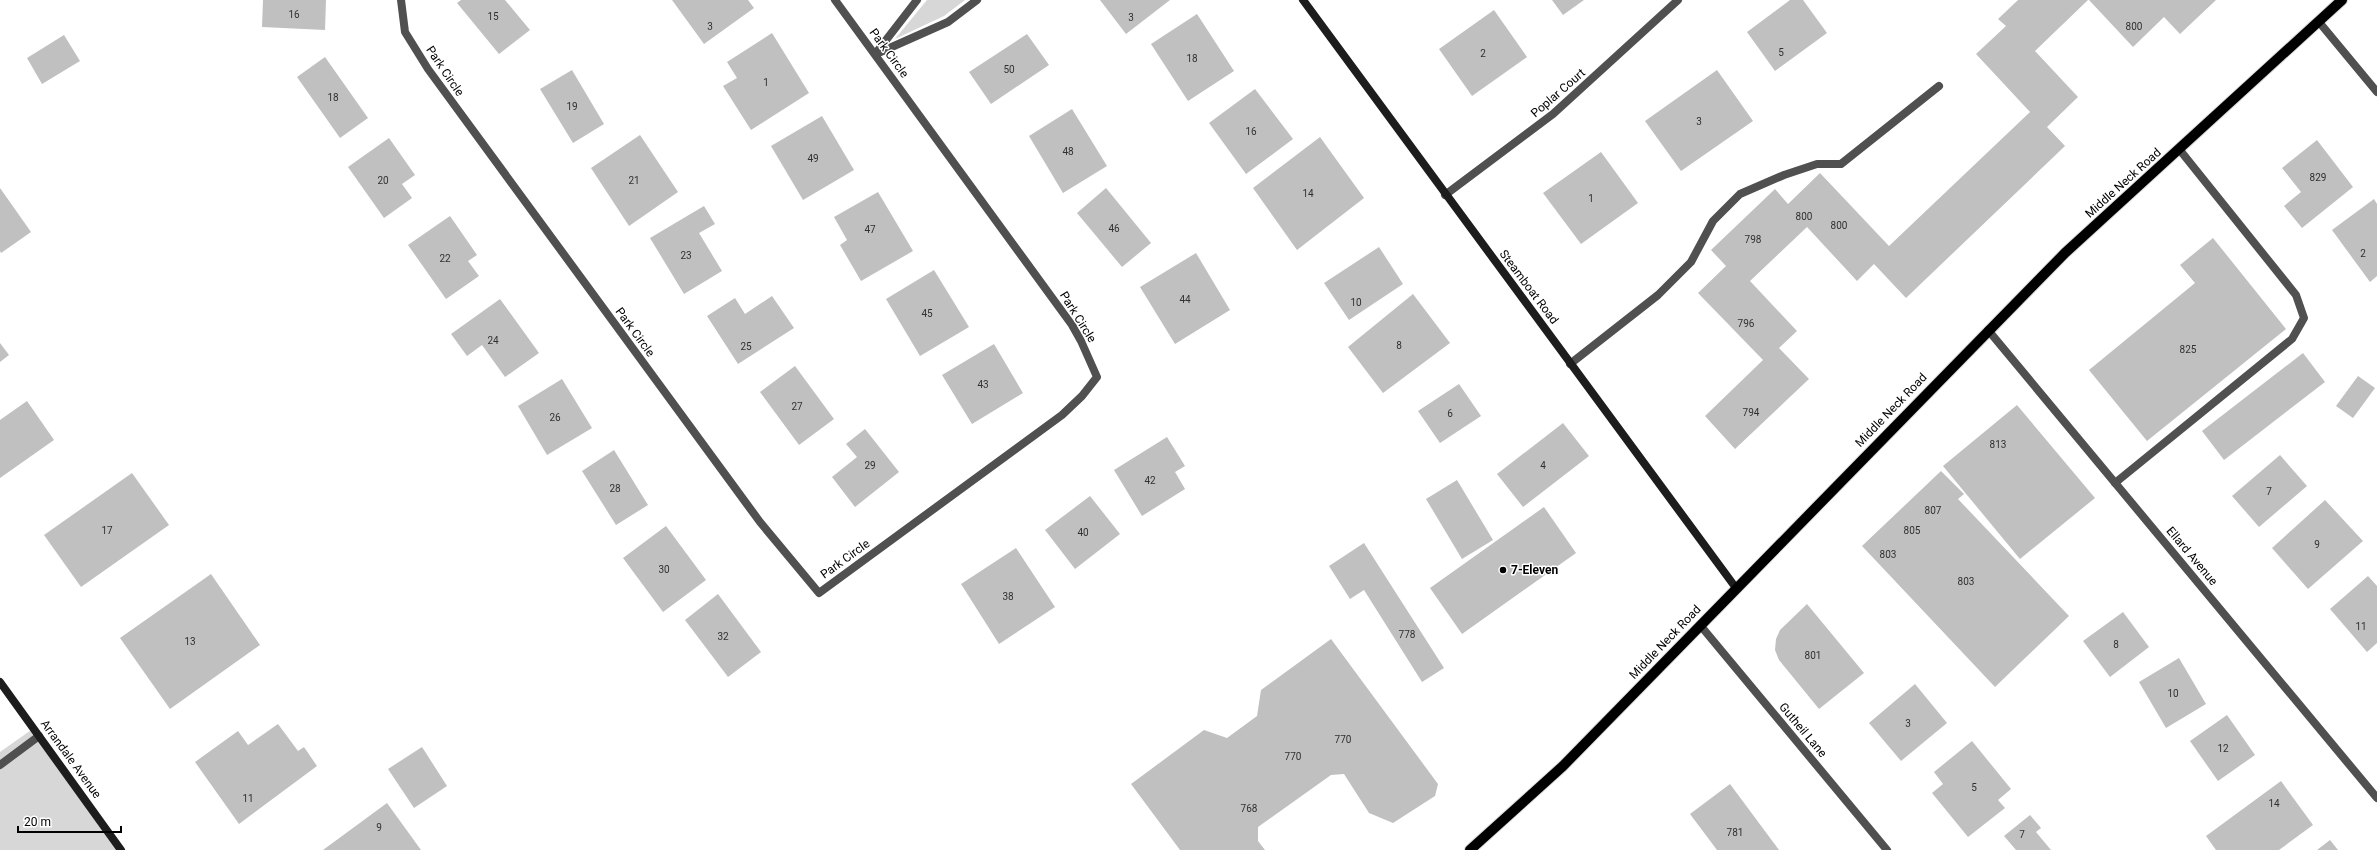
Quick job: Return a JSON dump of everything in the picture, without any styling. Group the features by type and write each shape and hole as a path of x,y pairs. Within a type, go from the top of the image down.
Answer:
{"main road":[{"name":"Middle Neck Road","path":"1470,850 1564,766 1700,624 2065,253 2342,0"}],"street":[{"name":"Park Circle","path":"401,0 405,32 428,69 760,522 819,592 1062,415 1082,396 1096,377 1081,341 1072,325 876,54 835,0"},
{"path":"876,54 917,0"},
{"path":"876,54 948,22 977,0"},
{"name":"Steamboat Road","path":"1303,0 1736,588"},
{"name":"Poplar Court","path":"1446,195 1553,114 1678,0"},
{"path":"2319,22 2377,92"},
{"path":"1570,364 1658,296 1691,262 1713,221 1740,194 1818,164 1841,164 1939,86"},
{"path":"2115,483 2292,339 2304,318 2296,296 2179,149"},
{"name":"Ellard Avenue","path":"1988,330 2377,798"},
{"name":"Gutheil Lane","path":"1700,624 1887,850"},
{"name":"Arrandale Avenue","path":"0,682 121,850"},
{"path":"0,765 39,736"}],"shaded area":[{"path":"927,0 965,0 944,16 895,39"},
{"path":"34,728 121,850 0,850 0,752"}],"building":[{"path":"263,0 326,0 325,30 262,27"},
{"path":"461,0 505,0 530,30 499,54 457,3"},
{"path":"672,0 748,0 754,8 704,44"},
{"path":"1100,0 1170,0 1126,34"},
{"path":"1552,0 1584,0 1563,15"},
{"path":"1790,0 1803,0 1827,33 1775,71 1747,32"},
{"path":"2018,0 2088,0 2035,51 2078,97 2047,127 2065,146 1906,298 1874,264 1857,281 1807,227 1750,281 1797,331 1779,348 1809,379 1735,449 1705,416 1763,360 1698,293 1726,266 1711,250 1775,189 1788,204 1820,173 1889,246 2030,112 1976,54 2006,26 1998,19"},
{"path":"2089,0 2216,0 2180,34 2164,17 2133,47"},
{"path":"1494,10 1527,57 1472,96 1439,49"},
{"path":"1197,14 1234,71 1188,101 1151,44"},
{"path":"772,33 809,93 751,130 723,86 737,78 727,62"},
{"path":"1027,34 1049,65 991,104 969,72"},
{"path":"64,35 80,61 42,84 27,58"},
{"path":"325,57 368,118 340,138 297,77"},
{"path":"572,70 604,124 573,143 540,89"},
{"path":"1717,70 1753,121 1681,171 1645,121"},
{"path":"1255,89 1293,139 1246,174 1209,123"},
{"path":"1072,109 1107,166 1063,193 1029,136"},
{"path":"822,116 854,170 803,200 771,146"},
{"path":"640,135 678,192 629,226 591,168"},
{"path":"1320,137 1364,198 1297,250 1253,188"},
{"path":"389,138 415,175 402,184 412,198 384,218 348,167"},
{"path":"2317,140 2353,187 2302,228 2284,206 2301,192 2282,168"},
{"path":"1601,152 1638,203 1581,244 1543,193"},
{"path":"0,188 31,232 1,253 0,251"},
{"path":"1106,188 1151,243 1122,267 1077,213"},
{"path":"878,192 913,251 861,281 840,245 847,240 834,217"},
{"path":"2374,199 2377,204 2377,276 2370,282 2332,230"},
{"path":"704,206 715,224 699,233 722,271 684,294 650,238"},
{"path":"450,216 477,255 468,261 479,276 446,299 408,245"},
{"path":"2213,238 2286,329 2147,441 2089,370 2195,283 2180,265"},
{"path":"1379,247 1403,284 1349,320 1324,283"},
{"path":"1196,253 1230,310 1175,344 1140,287"},
{"path":"934,270 969,327 920,356 886,299"},
{"path":"1413,294 1450,343 1383,393 1348,347"},
{"path":"772,296 794,328 738,364 707,316 735,298 745,314"},
{"path":"500,299 539,353 505,377 482,345 467,356 451,334"},
{"path":"0,343 9,355 0,362"},
{"path":"994,344 1023,393 972,424 942,375"},
{"path":"2303,353 2325,382 2224,460 2202,431"},
{"path":"795,366 834,419 799,445 760,392"},
{"path":"2358,376 2375,388 2353,418 2336,406"},
{"path":"562,379 592,428 547,455 518,406"},
{"path":"1459,384 1481,416 1440,443 1418,411"},
{"path":"27,401 54,440 0,478 0,420"},
{"path":"2017,405 2095,498 2020,559 1943,466"},
{"path":"1563,423 1589,456 1523,507 1497,474"},
{"path":"865,429 899,472 855,507 832,477 857,457 846,444"},
{"path":"1167,437 1185,466 1175,472 1185,489 1142,516 1114,470"},
{"path":"614,450 648,505 616,525 582,471"},
{"path":"2280,455 2307,486 2259,527 2232,496"},
{"path":"1941,471 1964,494 1958,499 2069,616 1995,687 1862,546"},
{"path":"132,473 169,525 81,587 44,535"},
{"path":"1457,480 1493,540 1462,559 1426,499"},
{"path":"1090,496 1120,534 1075,569 1045,530"},
{"path":"2325,500 2363,541 2308,589 2272,548"},
{"name":"7-Eleven","path":"1544,507 1576,553 1462,634 1430,588"},
{"path":"666,526 706,580 663,612 623,558"},
{"path":"1364,543 1444,668 1422,682 1364,590 1350,599 1329,566"},
{"path":"1016,548 1055,607 999,644 961,584"},
{"path":"211,574 260,645 170,709 120,638"},
{"path":"2368,576 2377,586 2377,643 2367,652 2330,609"},
{"path":"718,594 761,652 728,677 685,620"},
{"path":"1807,604 1864,673 1819,709 1779,660 1775,650 1776,639 1780,630"},
{"path":"2123,612 2149,647 2110,677 2083,641"},
{"path":"1331,639 1438,784 1435,796 1393,823 1369,813 1344,774 1331,775 1258,827 1258,841 1265,850 1180,850 1131,784 1204,730 1227,738 1257,716 1261,690"},
{"path":"2179,658 2206,704 2166,728 2139,682"},
{"path":"1915,684 1947,723 1901,761 1869,723"},
{"path":"2227,715 2255,755 2218,781 2190,741"},
{"path":"278,724 298,751 304,747 317,766 239,824 195,762 238,731 248,745"},
{"path":"1972,741 2011,789 1998,800 2005,808 1968,837 1932,793 1943,784 1934,772"},
{"path":"422,747 447,786 414,808 388,769"},
{"path":"2281,781 2313,825 2279,850 2216,850 2206,836"},
{"path":"1730,784 1779,850 1717,850 1690,814"},
{"path":"387,803 421,850 323,850"},
{"path":"2030,815 2041,828 2036,832 2051,850 2016,850 2004,836"},
{"path":"2330,840 2338,850 2317,850"}],"place":[{"name":"7-Eleven","path":"1503,570"}]}
